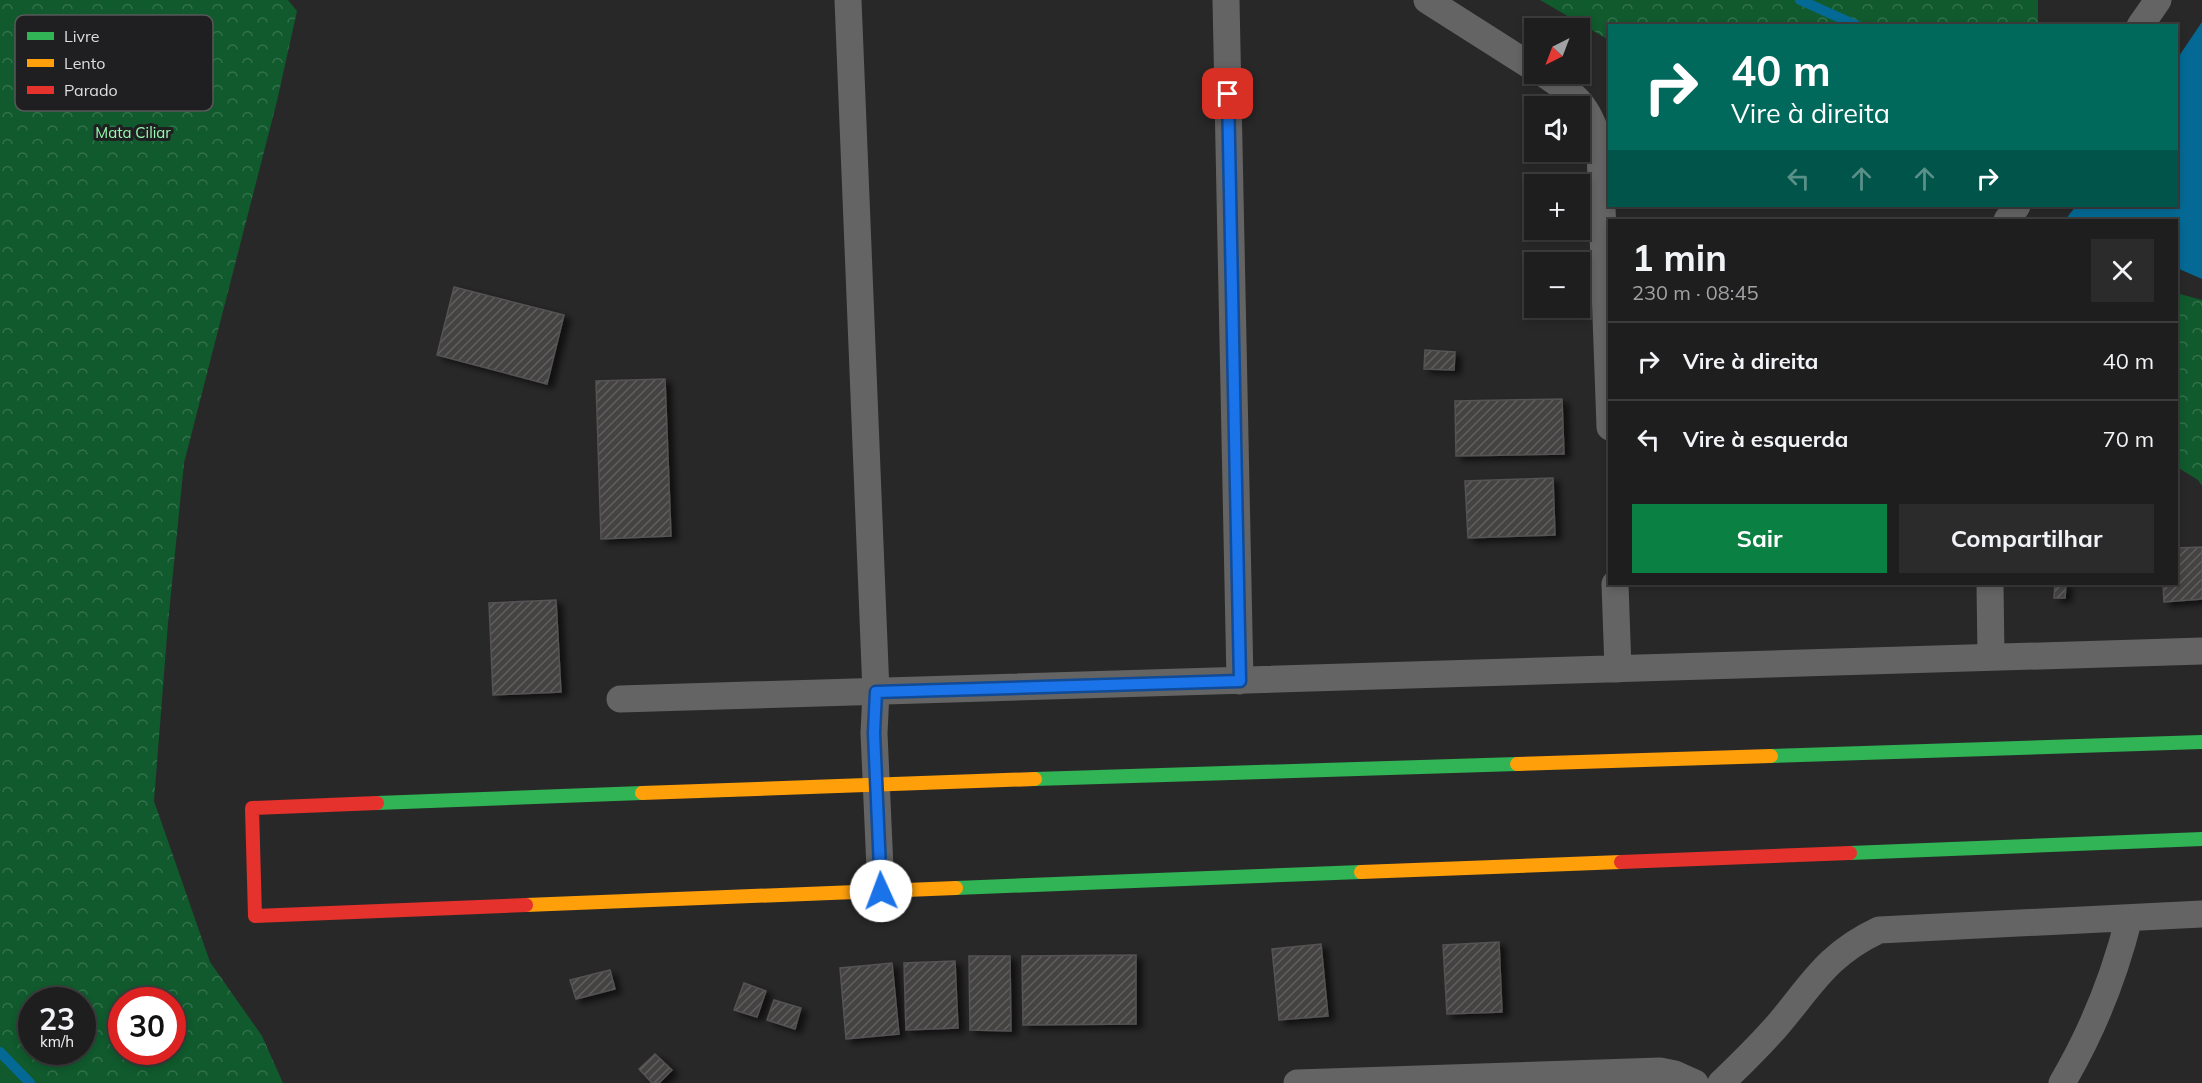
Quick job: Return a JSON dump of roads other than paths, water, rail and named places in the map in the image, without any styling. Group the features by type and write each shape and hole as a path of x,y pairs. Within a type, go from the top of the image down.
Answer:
{"street":[{"path":"848,0 876,692 874,733 881,891"},
{"path":"1226,0 1240,681"},
{"path":"1427,0 1524,62"},
{"path":"2141,24 2158,0"},
{"path":"1560,84 1580,101 1596,132 1600,151 1608,372"},
{"path":"1615,585 1618,669"},
{"path":"1990,585 1991,657"},
{"path":"620,699 2202,651"},
{"path":"2202,742 877,784 252,808 255,916 2202,839"},
{"path":"1721,1083 1776,1027 1827,964 1858,940 1878,930 2202,914"},
{"path":"2062,1083 2086,1036 2105,991 2123,945 2129,918"},
{"path":"1297,1083 1534,1079 1660,1071 1675,1074 1695,1083"}],"water":[{"path":"2202,22 2202,279 2178,268 2178,219 2066,219 2075,207 2178,207 2178,58"}],"waterway":[{"path":"1800,0 1854,24"},
{"path":"0,1052 30,1083"}],"park label":[{"name":"Mata Ciliar","path":"133,132"}]}
